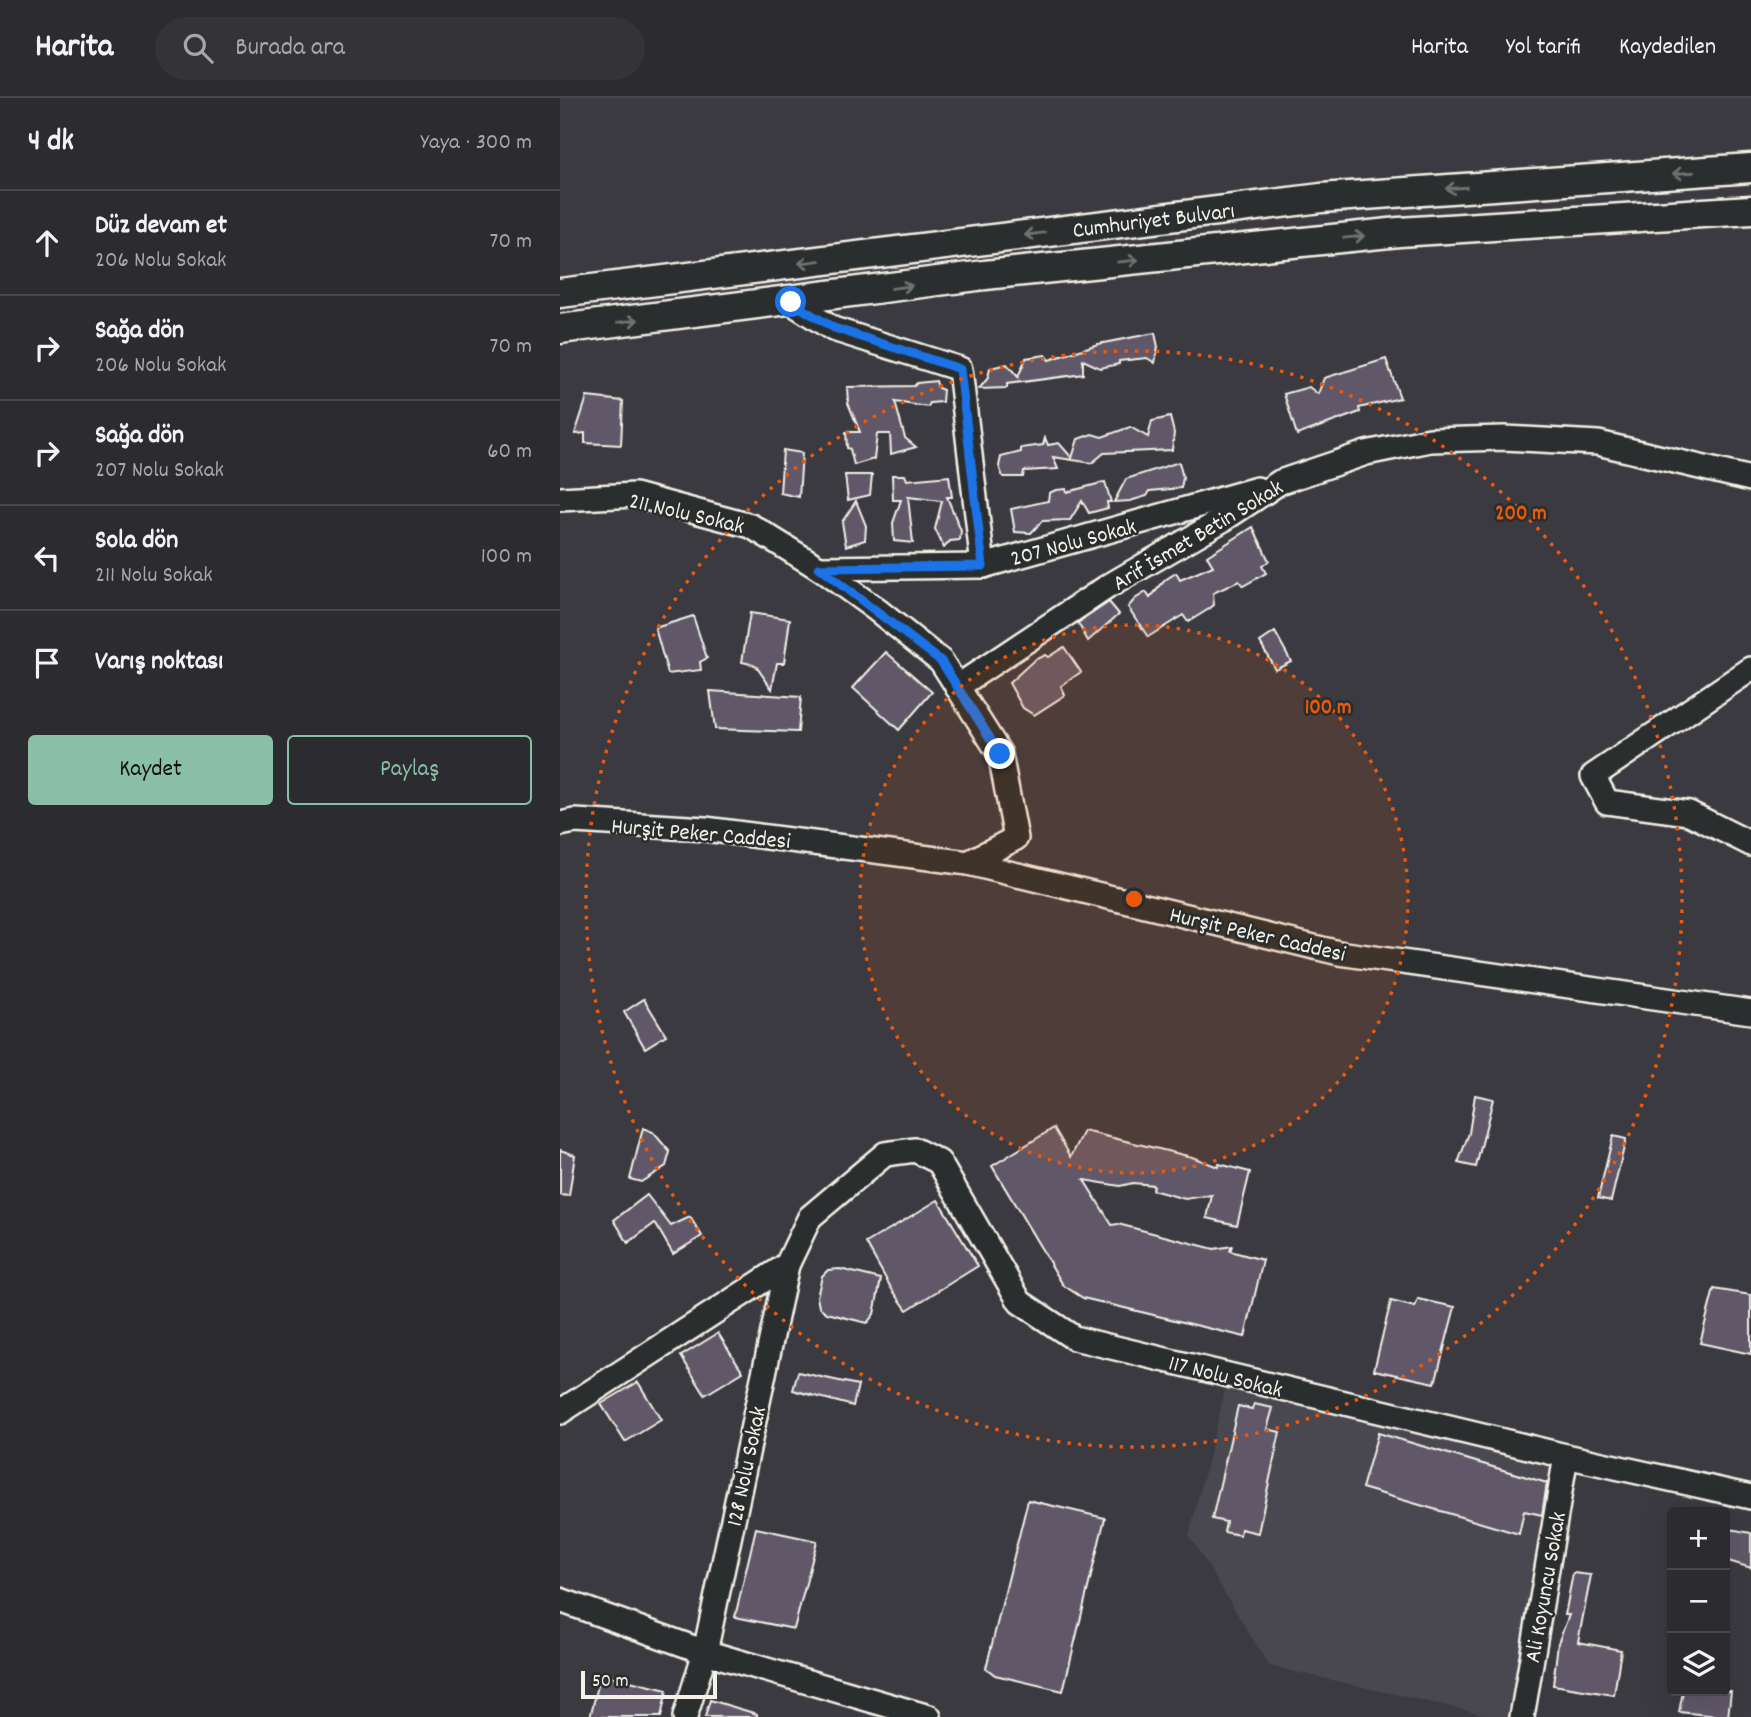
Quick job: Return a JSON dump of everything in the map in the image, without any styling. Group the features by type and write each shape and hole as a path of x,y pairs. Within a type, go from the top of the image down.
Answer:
{"main road":[{"name":"Cumhuriyet Bulvarı","path":"560,293 1321,198 1751,168"},
{"name":"Cumhuriyet Bulvarı","path":"560,329 791,302 985,275 1399,232 1751,209"}],"street":[{"path":"791,302 834,328 960,369 983,566"},
{"name":"Arif İsmet Betin Sokak","path":"957,687 1107,587 1224,519 1280,482 1366,453 1430,440 1504,438 1598,443 1751,479"},
{"name":"207 Nolu Sokak","path":"819,568 983,566 1280,482"},
{"name":"211 Nolu Sokak","path":"560,499 635,495 751,526 819,568 941,661 1000,754 1016,838 968,863"},
{"path":"1751,669 1593,776 1607,802 1689,813 1751,844"},
{"name":"Hurşit Peker Caddesi","path":"560,824 575,821 705,829 968,863 1339,953 1751,1012"},
{"name":"117 Nolu Sokak","path":"810,1217 885,1154 915,1150 939,1161 1020,1301 1074,1338 1566,1456 1751,1497"},
{"name":"128 Nolu Sokak","path":"685,1717 705,1652 787,1265 810,1217"},
{"path":"560,1412 787,1265"},
{"name":"Ali Koyuncu Sokak","path":"1522,1717 1566,1456"},
{"path":"560,1600 705,1652 923,1716"}],"shaded area":[{"path":"1226,1386 1556,1466 1511,1717 1496,1717 1269,1666 1189,1535"}],"building":[{"path":"1155,333 1158,347 1155,363 1147,358 1119,361 1119,364 1100,368 1083,360 1083,374 1007,384 1007,388 979,389 988,378 990,368 1007,364 1018,377 1026,358 1045,355 1049,360 1098,344"},
{"path":"1386,359 1400,398 1359,408 1360,412 1297,435 1284,394 1309,387 1318,394 1324,378"},
{"path":"936,381 938,388 943,390 942,402 930,403 928,407 895,402 905,438 916,447 891,454 890,434 877,434 874,459 854,465 850,449 847,448 846,432 860,432 848,403 847,387 914,386 917,383"},
{"path":"587,397 623,401 621,445 585,443 585,433 575,434"},
{"path":"1170,417 1174,433 1172,450 1104,453 1092,463 1053,457 1058,469 1024,471 1023,477 1003,477 999,466 1001,457 1021,452 1021,448 1043,445 1045,438 1048,445 1059,443 1072,458 1078,439 1092,434 1102,437 1130,427 1148,437 1152,421"},
{"path":"783,450 802,453 799,497 780,493"},
{"path":"1179,462 1183,478 1181,488 1150,491 1147,496 1114,502 1126,479"},
{"path":"845,475 872,475 870,495 848,500"},
{"path":"892,475 905,475 907,480 949,476 952,497 947,497 961,531 960,540 950,541 944,548 935,529 942,501 908,497 913,543 894,541 893,523 901,500 893,500"},
{"path":"1105,482 1111,502 1107,502 1108,508 1089,513 1082,501 1070,520 1042,521 1031,533 1015,532 1011,509 1048,501 1049,493 1056,490 1066,489 1067,492"},
{"path":"856,501 866,526 865,540 846,546 842,522"},
{"path":"1253,527 1269,561 1262,566 1266,573 1243,586 1239,581 1213,593 1214,605 1209,609 1188,622 1183,615 1148,637 1128,607 1135,599 1146,592 1150,598 1165,580 1176,573 1180,580 1213,566 1207,556"},
{"path":"1109,602 1119,614 1088,641 1078,623"},
{"path":"750,613 790,619 784,663 777,663 772,689 755,665 742,662"},
{"path":"693,616 707,658 700,662 701,670 668,674 655,628"},
{"path":"1275,632 1291,661 1275,669 1260,642"},
{"path":"1064,647 1081,672 1061,686 1065,695 1034,715 1023,708 1009,683 1034,660 1045,655 1048,657"},
{"path":"886,652 932,692 899,730 853,688"},
{"path":"710,691 801,697 798,732 715,729"},
{"path":"644,999 666,1035 645,1048 624,1012"},
{"path":"1475,1095 1493,1099 1476,1167 1458,1163 1469,1133"},
{"path":"643,1128 653,1132 670,1152 666,1166 641,1182 630,1179"},
{"path":"1054,1128 1071,1157 1084,1131 1192,1157 1218,1167 1219,1164 1250,1172 1237,1225 1207,1218 1212,1195 1185,1199 1152,1190 1153,1185 1133,1183 1120,1186 1084,1180 1112,1225 1118,1224 1214,1249 1232,1246 1230,1251 1263,1260 1245,1337 1083,1298 1063,1285 992,1166"},
{"path":"1613,1136 1626,1139 1611,1201 1598,1198"},
{"path":"560,1150 575,1155 569,1196 560,1195"},
{"path":"647,1195 671,1226 690,1217 702,1236 673,1254 655,1223 628,1243 614,1220"},
{"path":"938,1200 978,1266 907,1310 891,1288 866,1243"},
{"path":"840,1269 881,1279 874,1314 867,1323 827,1313 819,1307 817,1297 822,1276 828,1270"},
{"path":"1714,1289 1751,1295 1751,1354 1700,1343"},
{"path":"1418,1299 1455,1307 1435,1383 1374,1370 1391,1301 1415,1307"},
{"path":"718,1333 743,1372 705,1395 681,1356"},
{"path":"798,1372 858,1385 853,1406 793,1390"},
{"path":"638,1382 661,1420 625,1442 601,1404"},
{"path":"1254,1404 1273,1408 1267,1429 1280,1432 1258,1533 1241,1529 1240,1535 1224,1532 1226,1522 1212,1519 1238,1406 1252,1409"},
{"path":"1378,1433 1547,1483 1542,1515 1524,1511 1519,1534 1362,1488"},
{"path":"1028,1500 1105,1518 1063,1691 995,1675 986,1668"},
{"path":"756,1528 817,1541 794,1629 735,1617"},
{"path":"1730,1529 1751,1533 1751,1568 1730,1562"},
{"path":"1573,1573 1591,1575 1578,1642 1621,1650 1614,1695 1553,1685 1558,1643 1569,1615 1565,1615"},
{"path":"601,1674 667,1690 661,1717 590,1717"},
{"path":"1731,1691 1728,1717 1679,1712 1682,1696 1730,1696"},
{"path":"710,1700 757,1714 757,1717 705,1717"}],"route":[{"path":"791,302 834,328 960,369 983,566 819,568 941,661 1000,754"}]}
